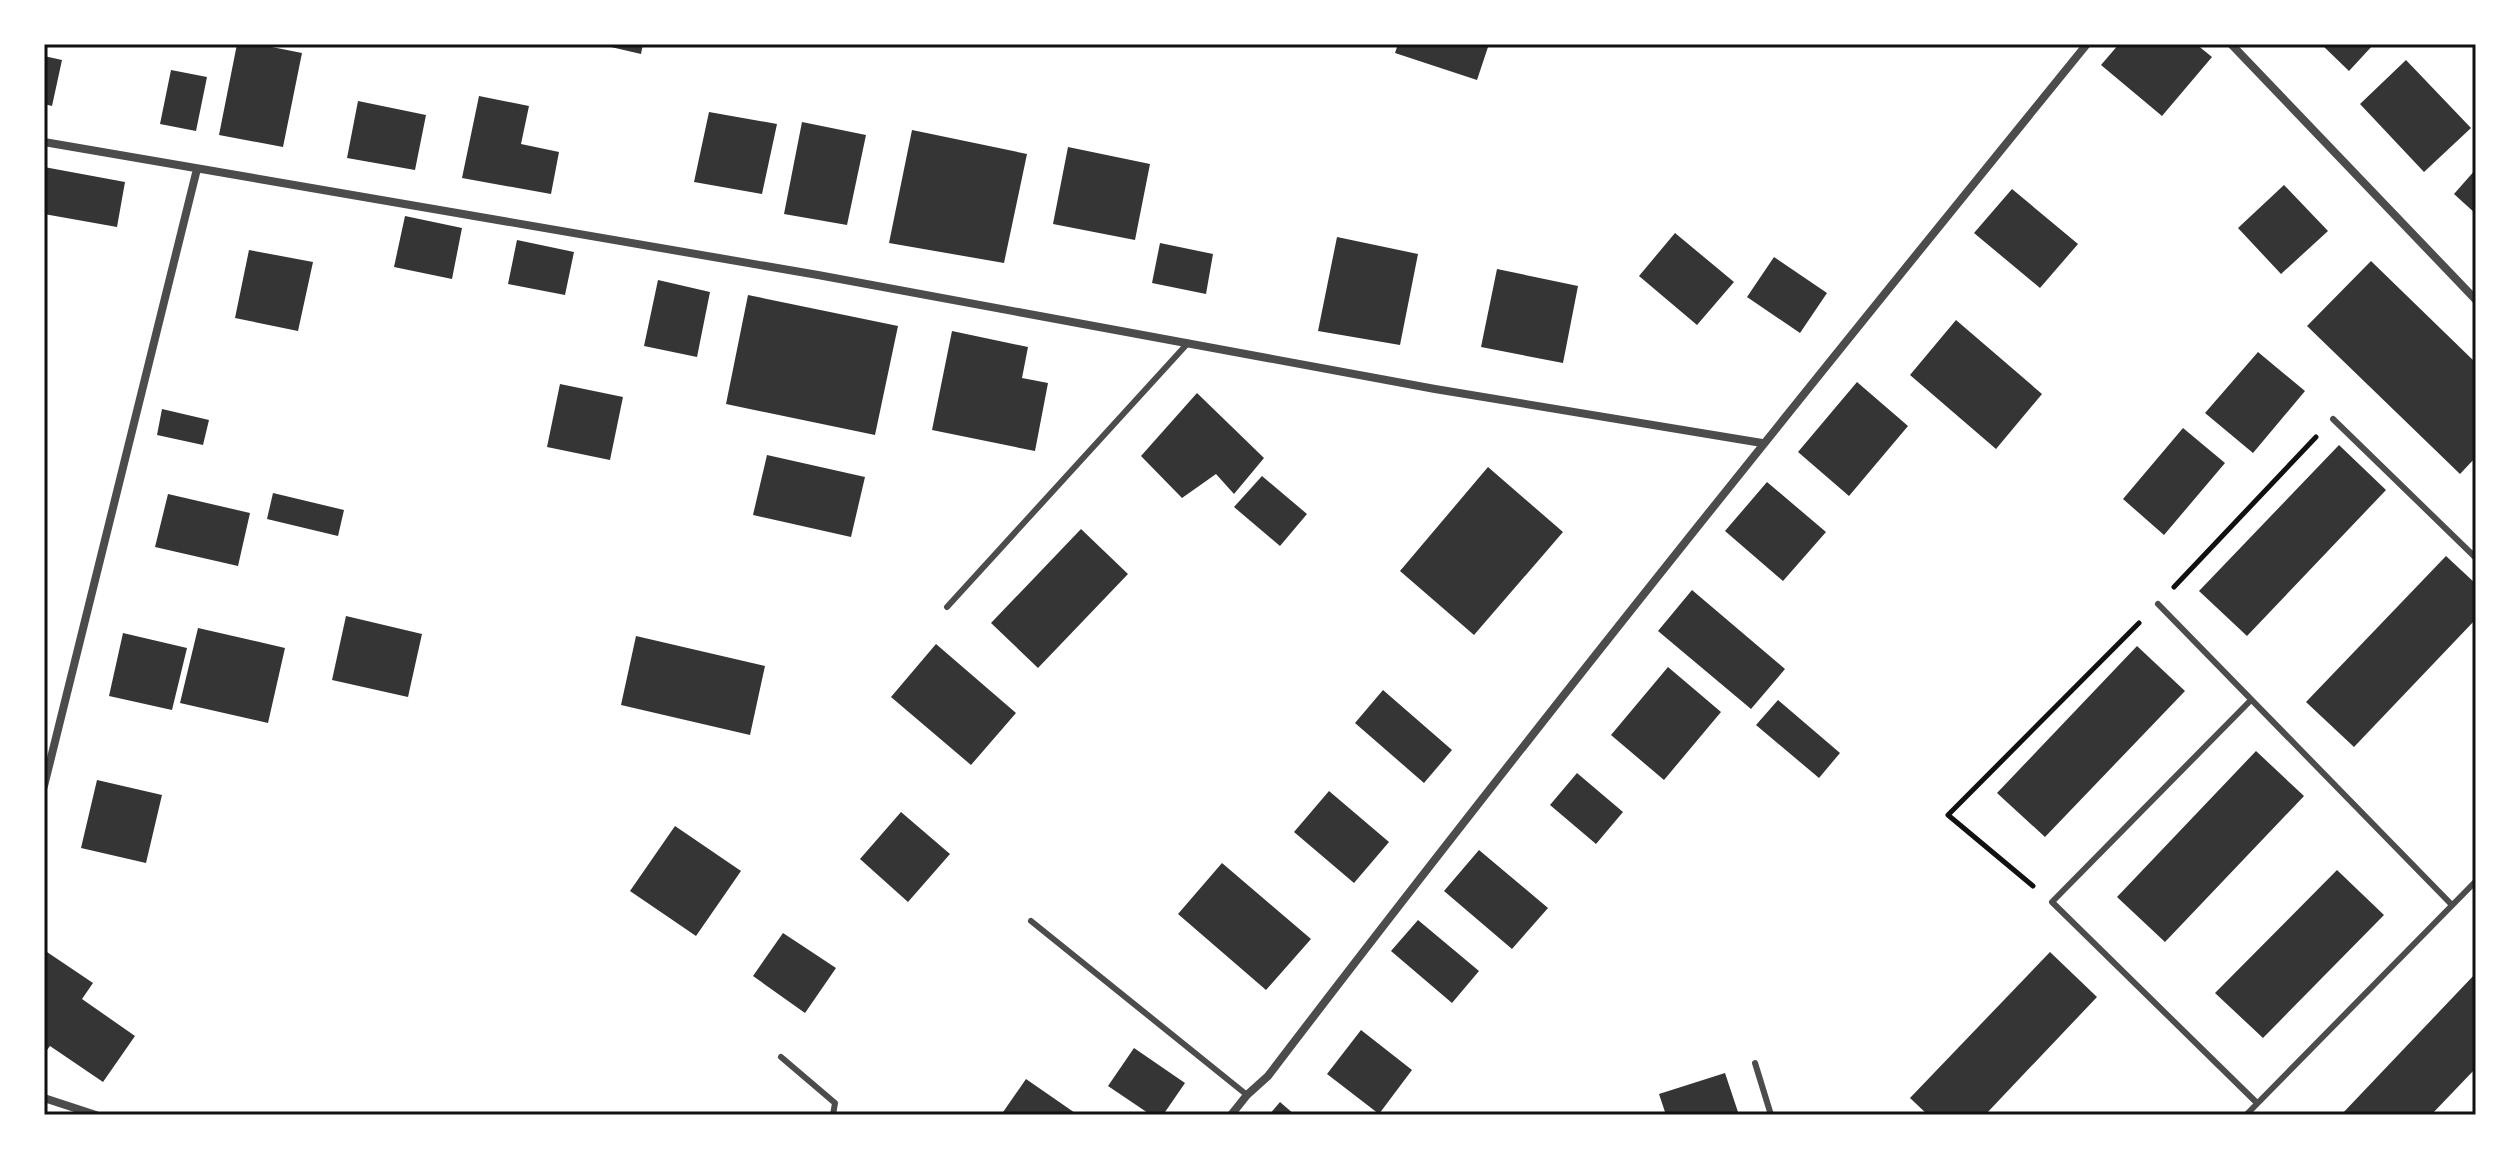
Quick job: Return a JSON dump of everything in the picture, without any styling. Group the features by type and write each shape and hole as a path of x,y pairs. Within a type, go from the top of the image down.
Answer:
{"street":[{"path":"1231,1115 1268,1076 1412,887 1762,443 2087,44"},
{"path":"2231,44 2476,300"},
{"path":"44,142 818,275 1435,389 1762,443"},
{"path":"44,786 197,169"},
{"path":"44,1098 96,1115"}],"lane":[{"path":"947,607 1188,343"},
{"path":"2333,419 2476,558"},
{"path":"2158,604 2452,905"},
{"path":"2251,700 2052,902 2257,1103"},
{"path":"2246,1115 2476,881"},
{"path":"1031,921 1247,1095"},
{"path":"781,1057 835,1103 833,1115"},
{"path":"1755,1063 1771,1115"}],"path":[{"path":"1948,815 2052,902"}],"building":[{"path":"237,44 257,44 302,53 283,147 219,135"},
{"path":"598,44 643,44 641,54"},
{"path":"1398,44 1489,44 1477,80 1395,53"},
{"path":"2119,44 2196,44 2212,57 2162,116 2101,65"},
{"path":"2321,44 2374,44 2349,71"},
{"path":"44,56 62,60 52,106 44,104"},
{"path":"2406,60 2471,128 2424,172 2360,104"},
{"path":"171,70 207,77 196,131 160,124"},
{"path":"479,96 529,106 521,144 559,152 551,194 462,178"},
{"path":"358,101 426,115 415,170 347,158"},
{"path":"709,112 777,124 762,194 694,182"},
{"path":"802,122 866,135 847,225 784,214"},
{"path":"912,130 1027,154 1004,263 889,243"},
{"path":"1068,147 1150,164 1135,240 1053,224"},
{"path":"44,167 125,182 117,227 44,214"},
{"path":"2476,169 2476,214 2454,194"},
{"path":"2284,185 2328,231 2281,274 2238,228"},
{"path":"2012,189 2078,244 2040,288 1974,233"},
{"path":"405,216 462,228 452,279 394,267"},
{"path":"1675,233 1734,282 1697,325 1639,276"},
{"path":"1337,237 1418,254 1400,345 1318,331"},
{"path":"517,240 574,252 565,295 508,284"},
{"path":"1160,243 1213,254 1206,294 1152,283"},
{"path":"249,250 313,262 298,331 235,318"},
{"path":"1774,257 1827,293 1800,333 1747,297"},
{"path":"2371,261 2476,363 2476,457 2460,474 2307,326"},
{"path":"1497,269 1578,286 1563,363 1481,347"},
{"path":"658,280 710,292 697,357 644,346"},
{"path":"748,295 898,326 875,435 726,404"},
{"path":"1956,320 2042,394 1996,449 1910,375"},
{"path":"952,331 1028,347 1022,378 1048,383 1035,451 932,430"},
{"path":"2258,352 2305,391 2253,453 2205,413"},
{"path":"1857,382 1908,426 1849,496 1798,452"},
{"path":"560,384 623,397 610,460 547,447"},
{"path":"1197,393 1264,458 1234,494 1216,474 1182,498 1141,456"},
{"path":"162,409 209,420 203,445 157,435"},
{"path":"2183,428 2225,463 2164,535 2123,499"},
{"path":"2339,445 2386,490 2247,636 2199,591"},
{"path":"767,455 865,477 851,537 753,515"},
{"path":"1488,467 1563,532 1474,635 1400,571"},
{"path":"1262,476 1307,514 1280,546 1234,507"},
{"path":"1767,482 1826,532 1783,581 1725,531"},
{"path":"273,493 344,510 338,536 267,519"},
{"path":"168,494 250,513 238,566 155,547"},
{"path":"1081,529 1128,574 1038,668 991,623"},
{"path":"2446,556 2476,584 2476,619 2354,747 2306,702"},
{"path":"1692,590 1785,669 1751,709 1658,631"},
{"path":"346,616 422,634 408,697 332,680"},
{"path":"198,628 285,648 268,723 180,703"},
{"path":"123,633 187,648 172,710 109,696"},
{"path":"636,636 765,666 750,735 621,705"},
{"path":"936,644 1016,713 971,765 891,697"},
{"path":"2137,646 2185,691 2045,837 1997,793"},
{"path":"1668,667 1721,712 1664,780 1611,735"},
{"path":"1383,690 1452,750 1424,783 1355,723"},
{"path":"1778,700 1840,753 1819,778 1756,725"},
{"path":"2256,751 2304,796 2165,942 2117,897"},
{"path":"1577,773 1623,812 1596,844 1550,805"},
{"path":"97,780 162,795 146,863 81,848"},
{"path":"1329,791 1389,842 1354,883 1294,832"},
{"path":"901,812 950,854 908,902 860,859"},
{"path":"675,826 741,871 696,936 630,891"},
{"path":"1479,850 1548,908 1512,949 1444,891"},
{"path":"1222,863 1311,939 1266,990 1178,914"},
{"path":"2337,870 2384,915 2263,1038 2215,993"},
{"path":"1418,920 1479,971 1452,1003 1391,951"},
{"path":"783,933 836,968 805,1013 753,976"},
{"path":"44,950 93,983 82,999 135,1036 103,1082 50,1046 44,1054"},
{"path":"2050,952 2097,997 1985,1115 1928,1115 1910,1098"},
{"path":"2476,973 2476,1068 2431,1115 2341,1115"},
{"path":"1361,1030 1412,1070 1379,1114 1327,1074"},
{"path":"1134,1048 1185,1083 1163,1115 1151,1115 1108,1086"},
{"path":"1725,1073 1739,1115 1666,1115 1659,1094"},
{"path":"1026,1079 1078,1115 1001,1115"},
{"path":"1280,1102 1295,1115 1269,1115"}]}
